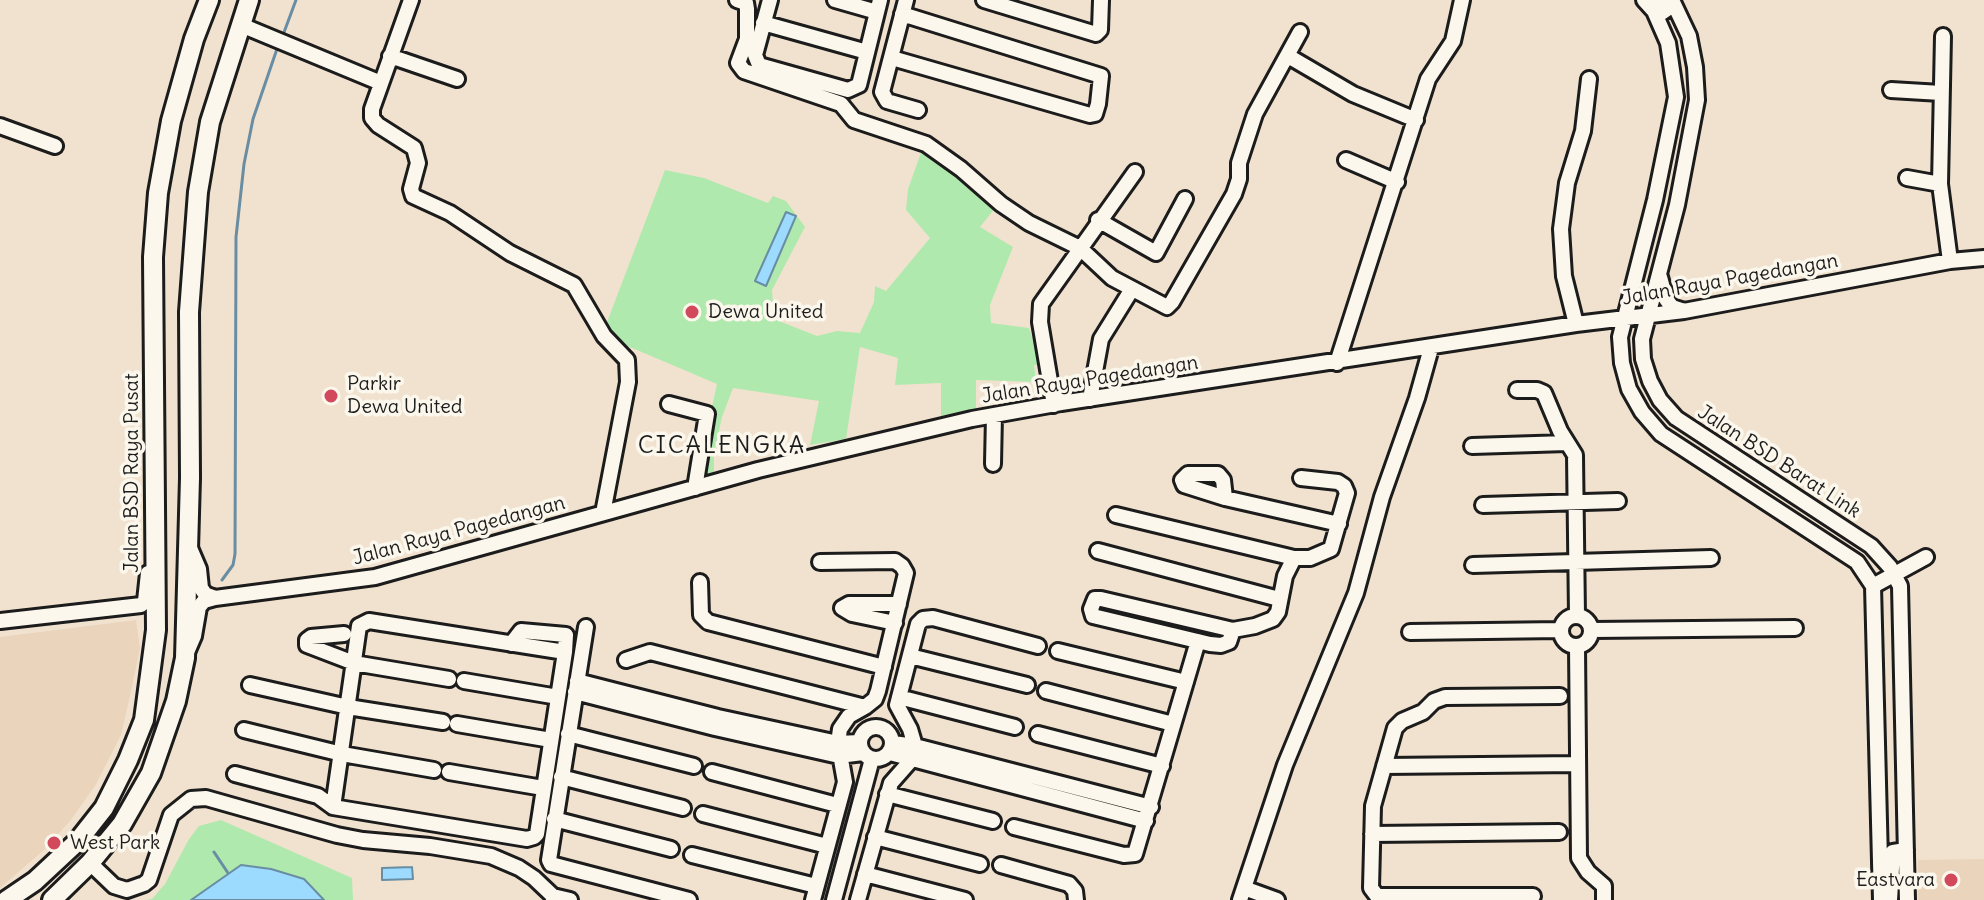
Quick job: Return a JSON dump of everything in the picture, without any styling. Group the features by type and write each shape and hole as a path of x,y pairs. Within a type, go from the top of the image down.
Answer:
{"main road":[{"name":"Jalan BSD Raya Pusat","path":"7,900 35,881 78,841 115,786 141,730 154,662 156,630 153,257 158,193 171,121 194,39 209,0"},
{"path":"52,900 90,863 122,824 151,773 176,701 185,658 192,253 198,192 210,122 249,0"},
{"path":"153,367 189,366"},
{"path":"141,730 164,740"}],"street":[{"path":"411,0 381,83 372,118 414,148 418,163 411,189 413,196 450,213 510,253 574,285 604,336 627,360 628,382 603,513"},
{"path":"737,0 746,3 747,9 747,39 738,63 744,71 841,104 854,120 926,144 1020,217 1080,248 1112,278 1167,307 1234,194 1239,179 1239,163 1255,114 1300,32"},
{"path":"770,0 755,55 759,65 848,90 856,89 879,6 835,0"},
{"path":"984,0 1096,34 1100,30 1101,0"},
{"path":"1337,363 1432,70 1453,41 1462,0"},
{"path":"892,58 1090,115 1095,114 1098,104 1101,76 904,7 892,58 883,98 918,110"},
{"name":"Jalan BSD Barat Link","path":"1675,7 1689,36 1697,100 1677,205 1642,339 1646,370 1660,400 1676,418 1871,546 1894,574"},
{"name":"Jalan BSD Barat Link","path":"1654,8 1668,43 1676,97 1655,200 1620,337 1622,363 1635,401 1661,434 1857,562 1873,586"},
{"path":"763,23 867,52"},
{"path":"241,25 381,83"},
{"path":"1943,36 1940,184 1950,261"},
{"path":"390,56 457,79"},
{"path":"1288,56 1353,94 1416,120"},
{"path":"1576,324 1564,276 1561,229 1567,183 1583,131 1589,79"},
{"path":"1891,90 1941,93"},
{"path":"0,126 55,146"},
{"path":"1346,160 1397,182"},
{"path":"1054,405 1039,311 1049,291 1098,220 1135,172"},
{"path":"1907,178 1940,184"},
{"path":"1098,220 1156,253 1185,199"},
{"name":"Jalan Raya Pagedangan","path":"215,598 375,577 758,470 994,415 1576,324 1648,317 1950,261 1984,258"},
{"path":"1659,272 1666,299 1672,307 1684,311"},
{"path":"1090,399 1101,339 1132,289"},
{"path":"1594,323 1603,327 1622,363"},
{"path":"1277,900 1242,894 1285,765 1356,593 1382,497 1431,348"},
{"path":"1517,390 1544,393 1575,455 1577,616"},
{"path":"669,404 707,414 695,488"},
{"path":"993,464 994,415"},
{"path":"1472,446 1567,443"},
{"path":"1116,515 1294,558 1310,558 1328,552 1347,493 1344,486 1335,481 1301,478"},
{"path":"1225,498 1339,524"},
{"path":"1483,505 1618,501"},
{"path":"0,621 133,608 145,601 154,534"},
{"path":"189,545 199,569 201,588 205,594 215,598"},
{"path":"1098,551 1279,599"},
{"path":"1881,900 1873,586 1926,557"},
{"path":"1233,630 1226,644 1198,641 1091,613 1094,601 1101,599 1233,630 1255,626 1273,619 1278,612 1285,576 1294,558"},
{"path":"1473,565 1711,558"},
{"path":"692,855 814,893 845,782 839,750 844,722 875,699 906,573 899,563 820,562"},
{"path":"1894,574 1900,586 1907,900"},
{"path":"700,582 701,615 708,622 884,667"},
{"path":"185,658 194,636 199,607 204,601 215,598"},
{"path":"895,623 852,614 842,608 849,604 899,604"},
{"path":"133,608 147,614 154,662"},
{"path":"1577,616 1589,623 1592,630 1585,644 1577,647 1569,645 1561,630 1564,623 1577,616"},
{"path":"858,900 891,783 914,752 910,729 897,705 918,624 928,618 1038,646"},
{"path":"90,863 114,886 127,890 144,884 149,880 171,815 181,805 196,798 219,800 363,840 433,834 531,839 537,834 565,652 365,621 359,626 333,807"},
{"path":"586,627 548,856 551,864 689,900"},
{"path":"1592,630 1795,628"},
{"path":"1410,632 1561,630"},
{"path":"344,634 311,637 307,645 354,663 558,697"},
{"path":"1014,827 1130,856 1138,850 1198,641"},
{"path":"1577,647 1579,858 1588,872 1604,886 1604,900"},
{"path":"1058,651 1186,682"},
{"path":"626,660 650,652 865,707"},
{"path":"910,656 1027,685"},
{"path":"250,685 348,707 551,740"},
{"path":"576,686 718,717 839,750 865,751 882,759 892,748"},
{"path":"1046,691 1173,724"},
{"path":"1533,896 1377,896 1371,888 1373,806 1395,728 1402,721 1423,712 1434,701 1445,697 1560,696"},
{"path":"899,697 1015,727"},
{"path":"1878,720 1904,720"},
{"path":"834,900 865,751 864,732 872,727 882,728 890,734 892,748"},
{"path":"244,730 342,754 543,788"},
{"path":"568,734 694,766"},
{"path":"1038,734 1162,766"},
{"path":"892,748 1148,814"},
{"path":"1384,766 1578,764"},
{"path":"712,772 837,805"},
{"path":"235,774 318,796 333,807 433,834 519,868 553,898 570,900"},
{"path":"561,777 683,808"},
{"path":"887,794 993,821"},
{"path":"703,814 827,846"},
{"path":"554,819 671,849"},
{"path":"1372,834 1559,832"},
{"path":"875,837 980,864"},
{"path":"1890,900 1893,852 1906,850"},
{"path":"1001,865 1069,884 1075,891 1076,900"},
{"path":"865,874 965,900"}],"shaded area":[{"name":"West Park","path":"136,620 140,648 121,735 95,786 70,821 45,849 0,888 0,637"},
{"name":"Eastvara","path":"1984,859 1984,900 1918,900 1918,860"}],"green space":[{"name":"Dewa United","path":"922,150 960,175 996,207 980,227 1013,247 990,305 991,323 1029,328 1037,350 1038,365 1034,365 1036,382 976,380 976,410 941,416 941,383 895,385 898,358 860,347 846,439 810,445 819,401 733,388 722,417 714,454 714,476 700,479 717,384 611,339 604,330 665,170 704,178 768,203 773,196 786,201 805,227 772,290 774,319 817,336 837,331 860,333 874,302 875,286 886,291 930,238 906,210 908,189"},
{"path":"221,820 352,878 353,900 145,900 152,899 165,884 199,826"}],"water":[{"path":"786,212 796,216 766,286 755,281"},
{"path":"241,865 271,869 304,879 324,900 191,900"},
{"path":"412,867 413,879 382,880 382,868"}],"waterway":[{"path":"283,35 296,0"},
{"path":"222,580 233,565 235,554 236,237 244,164 253,119 278,46"},
{"path":"214,852 228,873"}],"place":[{"name":"Dewa United","path":"692,312"},
{"name":"Parkir Dewa United","path":"331,396"},
{"name":"West Park","path":"54,843"},
{"name":"Eastvara","path":"1951,880"}],"district":[{"name":"CICALENGKA","path":"722,446"}]}
